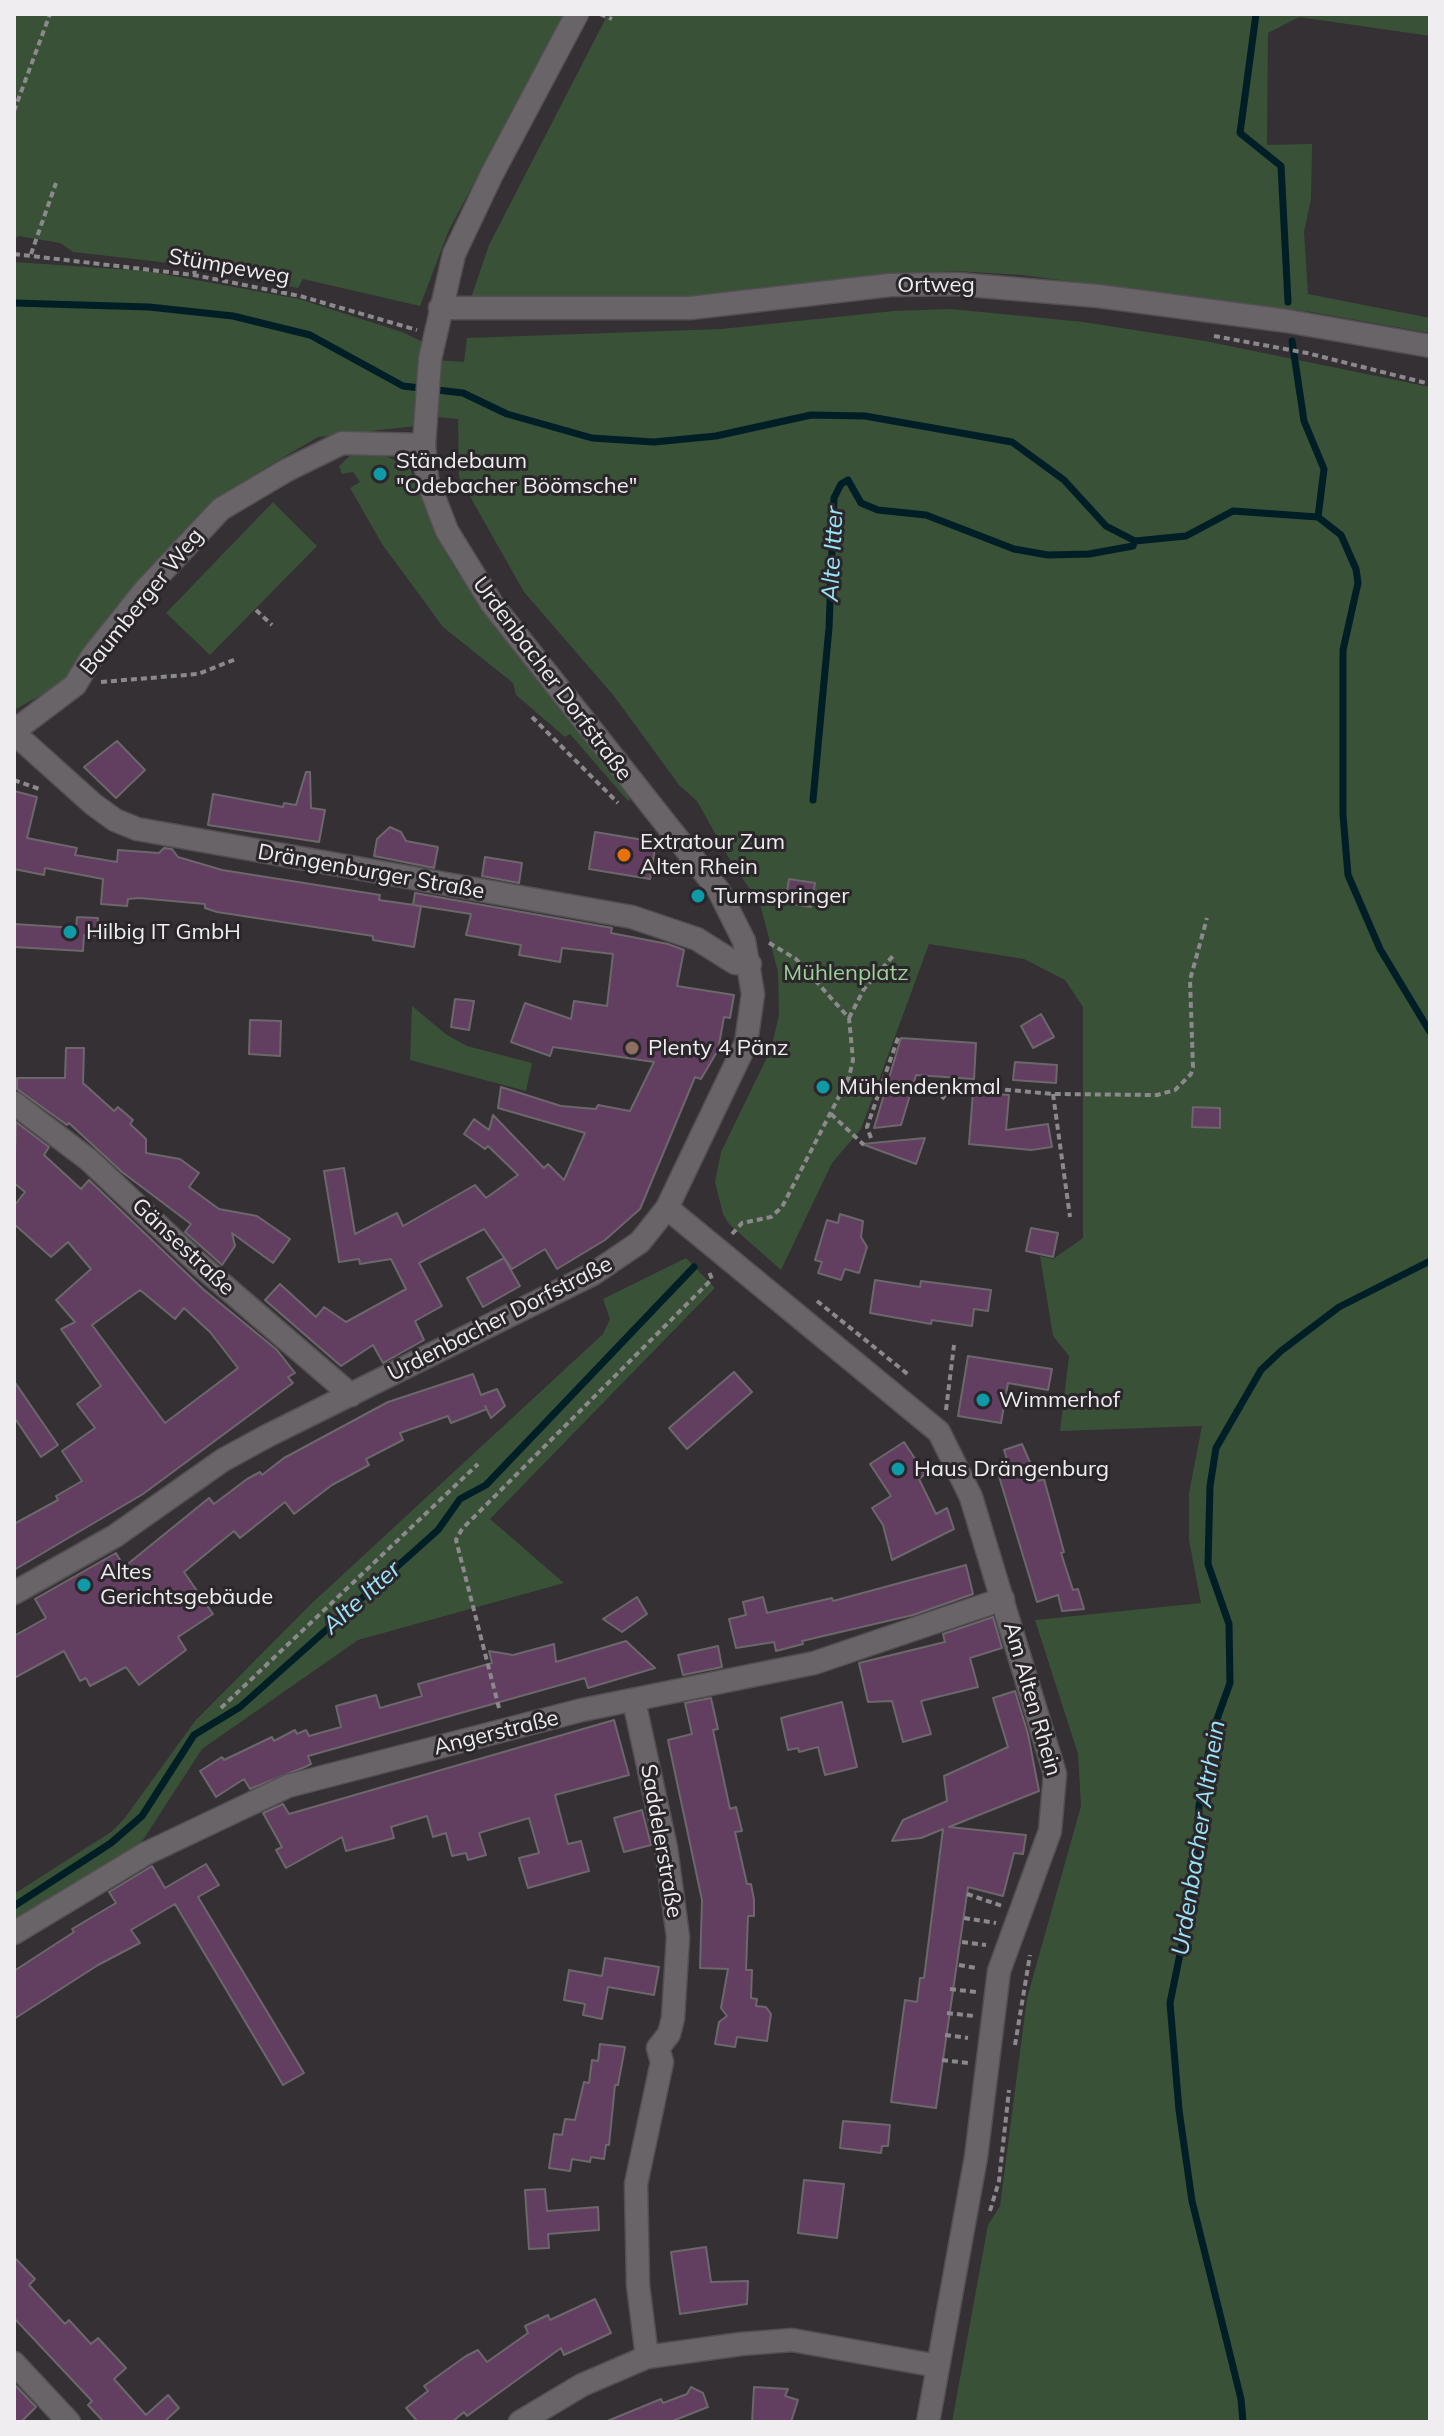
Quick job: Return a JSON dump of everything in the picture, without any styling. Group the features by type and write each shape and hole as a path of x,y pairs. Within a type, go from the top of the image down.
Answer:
{"street":[{"path":"425,435 430,359 440,308 461,236 577,14"},
{"name":"Ortweg","path":"440,308 690,308 890,285 957,284 1098,296 1287,321 1430,346"},
{"name":"Baumberger Weg","path":"14,732 75,685 93,655 145,590 221,509 287,470 342,443 425,435"},
{"name":"Urdenbacher Dorfstraße","path":"14,1593 115,1536 223,1460 593,1274 640,1242 667,1208 746,1043 753,1004 750,964 744,941 719,891 646,801 466,565 434,500 425,435"},
{"name":"Drängenburger Straße","path":"14,732 93,804 115,820 137,829 632,917 697,939 735,963 750,964"},
{"name":"Gänsestraße","path":"14,1103 89,1160 199,1264 351,1395"},
{"name":"Am Alten Rhein","path":"667,1208 724,1236 939,1432 967,1486 1055,1774 1050,1831 999,1971 976,2157 928,2422"},
{"name":"Angerstraße","path":"14,1933 145,1854 288,1786 505,1730 814,1663 1003,1599"},
{"name":"Saddelerstraße","path":"634,1701 666,1848 678,1937 673,2018 669,2034 658,2048 662,2062 636,2184 638,2285 647,2357"},
{"path":"520,2422 582,2385 647,2357 792,2340 938,2366"},
{"path":"14,2363 69,2422"}],"path":[{"path":"14,111 50,14"},
{"path":"600,14 612,19"},
{"path":"31,254 56,183"},
{"name":"Stümpeweg","path":"14,254 194,275 300,296 403,328 435,333"},
{"path":"194,275 198,257"},
{"path":"1207,335 1307,353 1430,384"},
{"path":"256,610 272,625"},
{"path":"75,685 198,674 236,659"},
{"path":"532,717 619,804 631,810 646,801"},
{"path":"942,1099 953,1085 1053,1094 1157,1095 1175,1090 1191,1074 1194,1056 1190,980 1207,918"},
{"path":"767,940 796,959 849,1018"},
{"path":"505,1730 456,1540 462,1529 712,1279 704,1261 724,1236 742,1223 777,1213 849,1077 853,1060 849,1018 864,989 893,956"},
{"path":"871,1138 867,1127 899,1035"},
{"path":"1053,1094 1070,1217"},
{"path":"831,1114 864,1145"},
{"path":"724,1236 738,1240"},
{"path":"806,1293 910,1377"},
{"path":"940,1404 946,1410 954,1345"},
{"path":"221,1708 478,1464"},
{"path":"967,1894 1017,1919"},
{"path":"964,1918 1017,1919"},
{"path":"1014,2047 1034,1943"}],"green space":[{"path":"14,14 564,14 449,230 420,306 303,279 298,288 178,264 73,252 60,243 19,236 14,239"},
{"path":"608,14 1430,14 1430,36 1299,17 1268,33 1267,145 1312,144 1311,199 1304,232 1308,294 1430,318 1430,333 1311,312 1021,275 956,271 888,275 690,297 470,301 489,245"},
{"name":"Mühlenplatz","path":"14,262 147,271 299,299 402,332 423,342 422,359 464,362 467,338 721,329 894,311 951,309 1083,322 1205,341 1430,387 1430,2422 952,2422 988,2225 1000,2206 1027,1998 1081,1806 1078,1754 1035,1620 1201,1603 1189,1540 1189,1493 1202,1426 1060,1431 1069,1356 1053,1336 1040,1256 1053,1259 1083,1238 1083,1007 1065,980 1024,959 929,944 861,1129 832,1163 781,1270 729,1224 723,1214 715,1182 721,1152 771,1049 779,1015 778,972 760,904 730,860 697,801 679,785 614,696 524,592 459,477 458,419 418,415 416,426 318,437 262,470 217,501 136,583 87,649 69,680 14,710"},
{"path":"353,453 380,454 409,466 436,536 456,570 631,798 628,801 570,734 565,737 516,695 513,683 443,627 382,544 350,488 360,482 353,472 342,474 339,466"},
{"path":"273,502 317,546 210,655 166,613"},
{"path":"412,1006 447,1035 467,1046 532,1063 526,1091 410,1060"},
{"path":"686,1258 715,1288 490,1519 564,1583 358,1640 202,1749 141,1843 14,1922 14,1894 111,1832 124,1819 195,1721 311,1604 603,1334 610,1319 603,1299"}],"building":[{"path":"117,741 145,770 116,798 84,767"},
{"path":"306,772 310,772 311,808 325,810 319,842 208,825 213,794 283,807 284,803 296,805"},
{"path":"14,791 37,797 27,838 77,848 75,855 117,862 118,850 159,853 164,848 172,849 178,857 222,870 380,895 379,900 421,906 414,947 373,940 373,936 217,912 205,908 205,904 139,898 128,899 127,906 101,904 103,879 45,868 44,875 14,869"},
{"path":"390,827 401,832 406,841 438,847 434,868 374,856 377,839"},
{"path":"595,832 656,842 650,879 589,869"},
{"path":"485,857 522,863 519,883 482,876"},
{"path":"789,879 815,883 811,907 785,903"},
{"path":"415,893 612,928 611,933 668,944 684,950 677,986 734,995 730,1018 724,1017 718,1050 701,1079 695,1077 640,1209 605,1240 557,1269 545,1249 512,1269 484,1229 419,1263 442,1306 415,1321 424,1340 383,1363 373,1345 341,1366 265,1300 280,1284 316,1317 324,1307 346,1322 406,1289 391,1259 360,1264 359,1259 339,1262 324,1171 344,1168 355,1234 397,1213 403,1226 475,1185 486,1198 518,1175 488,1146 485,1149 464,1134 474,1119 489,1130 493,1115 544,1168 548,1164 564,1180 585,1133 498,1108 501,1087 561,1106 596,1109 598,1105 630,1111 654,1062 553,1047 550,1056 511,1042 525,1003 571,1019 574,1001 607,1006 613,954 562,948 560,962 519,955 521,945 466,935 471,914 413,905"},
{"path":"77,917 98,918 97,936 84,935 83,951 14,947 14,924 76,928"},
{"path":"455,999 474,1001 469,1030 451,1027"},
{"path":"1041,1014 1054,1037 1033,1048 1021,1026"},
{"path":"250,1020 281,1021 280,1056 249,1054"},
{"path":"901,1038 976,1043 974,1079 916,1075 901,1125 874,1128"},
{"path":"66,1048 84,1048 83,1083 114,1111 118,1107 133,1120 130,1124 146,1139 146,1153 180,1159 199,1173 189,1187 219,1209 257,1216 290,1239 273,1263 232,1233 235,1246 222,1265 185,1232 191,1224 122,1172 69,1123 67,1125 17,1089 17,1078 65,1078"},
{"path":"1015,1062 1057,1065 1056,1083 1013,1080"},
{"path":"973,1092 1009,1095 1006,1130 1048,1124 1052,1147 1031,1150 969,1144"},
{"path":"1193,1107 1220,1108 1220,1128 1192,1127"},
{"path":"16,1122 49,1147 44,1155 81,1189 89,1180 203,1289 277,1350 295,1373 288,1377 293,1383 143,1494 14,1570 14,1524 58,1500 56,1496 82,1481 62,1451 95,1428 77,1404 101,1386 61,1329 75,1322 56,1300 91,1269 68,1242 51,1257 14,1224 14,1206 25,1192 14,1183","holes":["140,1290 175,1319 184,1308 210,1332 238,1368 165,1423 92,1325"]},
{"path":"925,1138 916,1164 862,1144"},
{"path":"840,1214 863,1221 861,1237 867,1247 859,1273 845,1269 841,1280 818,1273 822,1262 815,1260 827,1220 838,1223"},
{"path":"1031,1228 1058,1233 1053,1257 1026,1251"},
{"path":"504,1258 520,1286 483,1307 467,1278"},
{"path":"875,1280 920,1287 921,1281 991,1290 988,1311 974,1309 972,1326 932,1320 931,1324 870,1313"},
{"name":"Wimmerhof","path":"968,1356 1052,1369 1048,1390 1008,1383 1001,1423 958,1416"},
{"path":"734,1372 752,1392 687,1449 669,1428"},
{"path":"473,1374 481,1395 497,1389 505,1406 491,1418 487,1409 451,1423 448,1416 400,1433 403,1440 366,1459 369,1465 332,1485 294,1514 285,1502 240,1538 234,1531 184,1572 213,1614 178,1637 186,1650 139,1685 126,1667 90,1686 86,1678 80,1681 64,1651 14,1678 14,1636 46,1618 35,1599 116,1553 124,1567 209,1498 214,1504 247,1479 260,1472 262,1475 284,1458 388,1402"},
{"path":"14,1381 58,1445 41,1457 14,1417"},
{"path":"904,1442 925,1474 919,1479 936,1514 947,1508 954,1529 892,1560 883,1525 872,1508 891,1496 870,1464"},
{"path":"1022,1444 1038,1481 1044,1479 1064,1552 1061,1553 1073,1590 1078,1589 1084,1609 1062,1611 1058,1595 1037,1602 998,1473 1010,1469 1004,1450"},
{"path":"966,1565 973,1594 913,1615 802,1641 803,1644 776,1651 774,1642 736,1648 729,1619 746,1615 743,1602 763,1597 767,1613 832,1598 833,1601"},
{"path":"637,1597 647,1614 622,1632 603,1619"},
{"path":"993,1617 1002,1648 970,1658 978,1687 921,1701 931,1734 903,1742 892,1701 868,1702 859,1663 945,1642 943,1634"},
{"path":"626,1641 655,1668 588,1688 585,1678 308,1756 311,1764 305,1767 250,1789 244,1779 216,1797 200,1771 222,1757 224,1760 272,1737 274,1741 295,1730 297,1734 306,1730 309,1736 341,1727 336,1706 376,1695 380,1708 422,1696 418,1684 492,1663 489,1651 513,1655 554,1644 556,1662"},
{"path":"718,1646 722,1667 683,1675 678,1655"},
{"path":"1015,1691 1028,1734 1039,1791 949,1827 1026,1835 1023,1854 1014,1853 1003,1896 968,1887 936,2108 891,2102 905,2000 917,2002 920,1978 924,1978 943,1829 921,1838 892,1841 903,1820 947,1801 944,1776 1008,1747 993,1698"},
{"path":"711,1698 718,1729 713,1730 730,1809 736,1807 742,1831 735,1832 747,1884 751,1884 754,1900 754,1916 748,1916 746,1970 752,1970 751,1998 757,1999 756,2006 766,2007 771,2014 767,2041 737,2037 735,2047 715,2044 719,2022 727,2016 721,2008 728,1969 700,1968 702,1900 668,1740 692,1734 685,1703"},
{"path":"842,1702 857,1767 825,1775 818,1747 799,1752 798,1748 788,1750 781,1718"},
{"path":"614,1720 629,1775 555,1795 568,1844 581,1841 589,1871 528,1888 519,1858 539,1853 529,1818 479,1833 486,1855 468,1860 466,1853 452,1856 446,1833 433,1837 427,1816 391,1827 394,1838 346,1851 342,1837 286,1868 276,1850 282,1847 263,1813 283,1804 289,1814"},
{"path":"642,1810 651,1845 624,1852 614,1818"},
{"path":"206,1864 219,1885 198,1897 304,2073 283,2085 175,1904 131,1930 140,1943 98,1965 14,2019 14,1971 74,1932 72,1929 116,1903 109,1892 152,1866 165,1888"},
{"path":"605,1958 659,1967 654,1995 608,1987 602,2019 583,2015 585,2004 564,2000 569,1970 602,1976"},
{"path":"600,2044 625,2047 618,2085 615,2085 609,2145 606,2145 604,2159 591,2157 590,2162 572,2159 570,2171 549,2168 554,2134 562,2135 565,2119 575,2120 584,2082 589,2083 592,2060 598,2061"},
{"path":"843,2121 890,2125 888,2146 882,2146 881,2153 840,2148"},
{"path":"804,2180 844,2184 837,2238 798,2233"},
{"path":"545,2189 547,2211 598,2207 599,2230 548,2234 549,2248 529,2249 525,2190"},
{"path":"706,2247 711,2282 748,2281 747,2304 680,2314 671,2252"},
{"path":"14,2257 35,2279 29,2285 65,2324 69,2320 91,2344 98,2338 126,2368 114,2379 146,2415 168,2395 179,2408 164,2422 104,2422 88,2405 92,2401 14,2318"},
{"path":"595,2299 611,2333 564,2355 561,2348 467,2416 464,2412 452,2422 418,2422 406,2408 428,2391 424,2386 466,2356 478,2350 487,2362 528,2333 525,2326 548,2315 550,2320"},
{"path":"14,2384 36,2407 21,2422 14,2422"},
{"path":"691,2387 703,2393 708,2407 670,2422 605,2422 661,2399 663,2403 687,2394"},
{"path":"754,2387 788,2389 785,2396 798,2400 791,2422 752,2422"}],"waterway":[{"path":"1256,14 1240,133 1281,166 1288,302"},
{"name":"Urdenbacher Altrhein","path":"14,303 149,307 233,316 310,335 403,386 463,393 507,414 592,438 654,442 716,436 811,415 865,416 1012,442 1064,480 1106,526 1135,541 1186,536 1233,511 1318,517 1341,535 1356,569 1358,583 1343,650 1343,815 1348,875 1380,949 1430,1032"},
{"path":"1292,341 1304,421 1324,469 1318,517"},
{"name":"Alte Itter","path":"813,800 829,628 834,498 841,484 848,480 861,503 878,510 926,515 1014,549 1048,555 1089,554 1133,546 1135,541"},
{"name":"Urdenbacher Altrhein","path":"1243,2422 1241,2399 1192,2201 1179,2110 1170,2003 1195,1880 1199,1806 1212,1733 1230,1683 1229,1624 1208,1564 1210,1486 1216,1448 1261,1370 1281,1351 1339,1307 1430,1261"},
{"name":"Alte Itter","path":"14,1906 111,1843 142,1816 194,1735 240,1707 438,1530 460,1499 486,1485 694,1267"}],"place":[{"name":"Ständebaum \"Odebacher Böömsche\"","path":"380,474"},
{"name":"Extratour Zum Alten Rhein","path":"624,855"},
{"name":"Turmspringer","path":"698,896"},
{"name":"Hilbig IT GmbH","path":"70,932"},
{"name":"Plenty 4 Pänz","path":"632,1048"},
{"name":"Mühlendenkmal","path":"823,1087"},
{"name":"Wimmerhof","path":"983,1400"},
{"name":"Haus Drängenburg","path":"898,1469"},
{"name":"Altes Gerichtsgebäude","path":"84,1585"}]}
